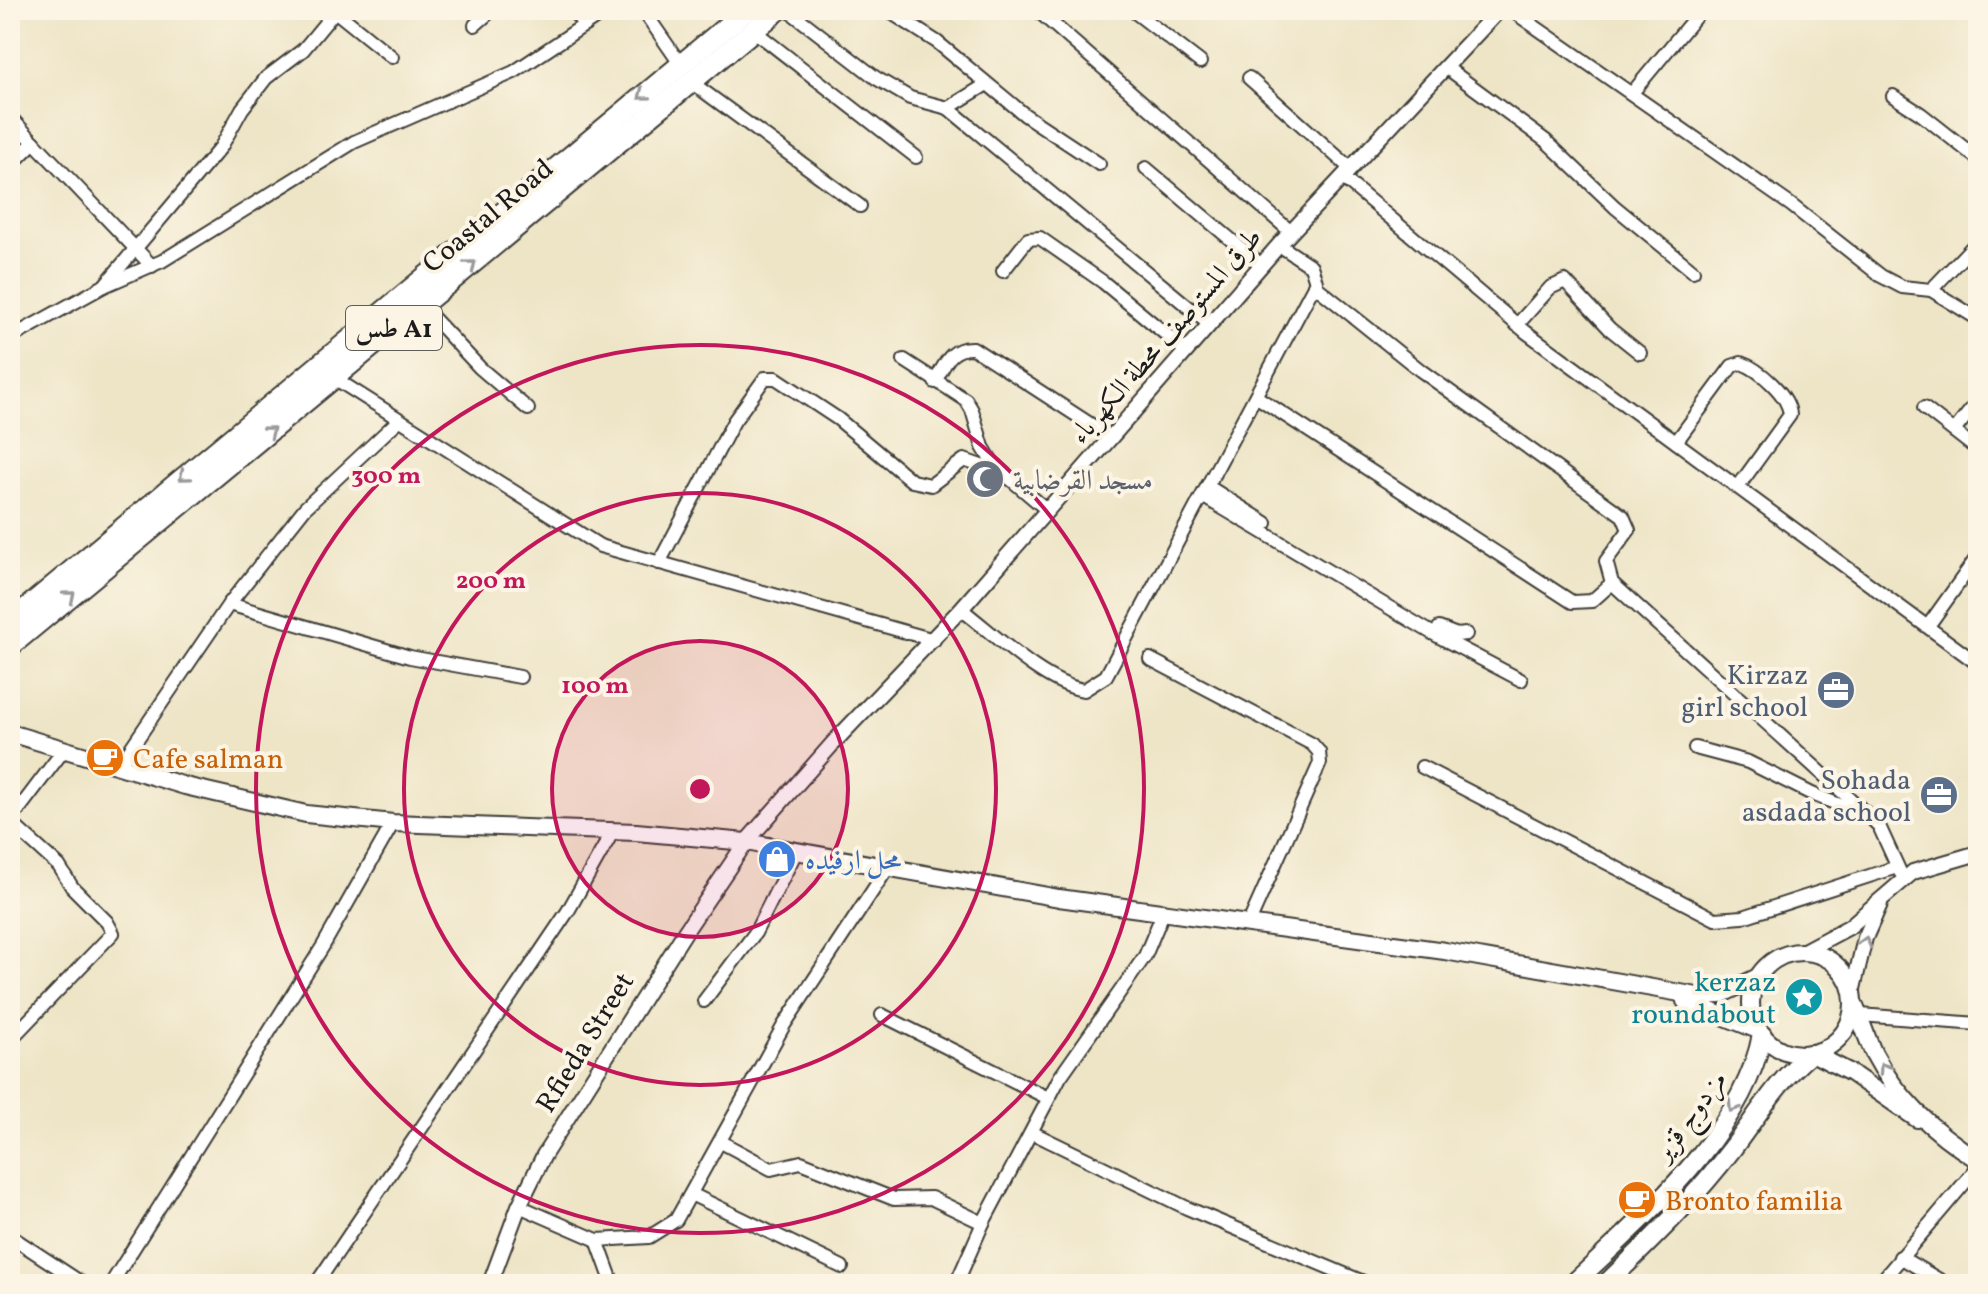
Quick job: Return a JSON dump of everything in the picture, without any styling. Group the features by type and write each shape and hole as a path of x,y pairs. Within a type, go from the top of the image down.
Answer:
{"highway":[{"name":"Coastal Road","path":"10,646 422,306 686,73 747,10"},
{"name":"Coastal Road","path":"10,622 686,73 778,10"}],"main road":[{"path":"10,733 118,767 272,808 393,823 613,831 746,842 1163,913 1445,951 1646,988 1713,996 1758,977 1776,959 1802,952 1821,956 1838,967 1886,1072 1929,1125"},
{"path":"1758,977 1751,999 1760,1032"},
{"path":"1646,988 1760,1032 1789,1053 1812,1054 1851,1073 1978,1160"},
{"path":"1812,1054 1842,1035 1855,1004"},
{"name":"مزدوج قزير","path":"1573,1284 1678,1180 1714,1135 1746,1087 1760,1032"},
{"name":"مزدوج قزير","path":"1606,1284 1693,1196 1732,1149 1776,1086 1812,1054"}],"street":[{"path":"475,25 492,10"},
{"path":"572,10 585,25"},
{"path":"10,338 104,286 152,266 334,153 414,113 490,84 607,10"},
{"path":"643,10 686,73 860,206"},
{"path":"788,10 876,78 910,98 948,108 1209,324"},
{"path":"887,10 937,42 987,84 1099,164"},
{"path":"1132,10 1200,62"},
{"name":"طرق المستوصف محطة الكهرباء","path":"746,842 835,741 934,640 1279,245 1499,10"},
{"path":"1511,10 1791,205 1881,276 1902,287 1931,290 1978,319"},
{"path":"1632,93 1701,10"},
{"path":"104,286 221,147 253,93 266,78 303,50 336,11 392,57"},
{"path":"1046,12 1291,232"},
{"path":"753,30 916,157"},
{"path":"1447,68 1546,141 1615,207 1693,271"},
{"path":"1249,78 1347,174 1517,325 1978,664"},
{"path":"948,108 987,84"},
{"path":"1893,96 1978,159"},
{"path":"10,117 152,266"},
{"path":"10,166 34,142"},
{"path":"1146,168 1261,265"},
{"path":"1003,271 1028,239 1040,238 1103,282 1186,351"},
{"path":"1931,290 1978,241"},
{"path":"961,609 1059,681 1084,690 1106,676 1314,285 1315,274 1311,266 1279,245"},
{"path":"1517,325 1550,288 1565,281 1610,329 1640,353"},
{"path":"1314,285 1420,370 1623,516 1629,530 1606,561 1612,583 1879,826 1900,873"},
{"path":"422,306 480,368 528,409"},
{"path":"935,382 952,352 962,347 973,348 1110,437"},
{"path":"904,360 966,400 983,447 1001,473 1047,510"},
{"path":"1676,442 1732,366 1741,363 1757,371 1786,400 1790,415 1738,487"},
{"path":"334,378 582,538 617,552 934,640"},
{"path":"659,563 734,421 765,378 776,378 838,419 912,481 922,485 940,480 964,460 1001,473"},
{"path":"1257,397 1572,602 1592,601 1612,583"},
{"path":"1954,431 1978,401"},
{"path":"1924,408 1978,450"},
{"path":"118,767 229,604 305,508 399,420"},
{"path":"1206,492 1426,621 1451,634 1466,634"},
{"path":"1206,492 1432,633 1521,680"},
{"path":"1928,626 1978,556"},
{"path":"229,604 410,657 520,677"},
{"path":"1150,659 1312,744 1319,752 1320,763 1248,925"},
{"path":"1695,748 1748,762 1812,794 1870,817"},
{"path":"10,1040 113,933 107,922 72,887 59,866 10,822 63,751"},
{"path":"1422,767 1715,919 1743,917 1978,853"},
{"path":"111,1284 323,946 393,823"},
{"path":"316,1284 568,911 613,831"},
{"name":"Rfieda Street","path":"490,1284 519,1206 571,1111 746,842"},
{"path":"704,1001 755,933 797,850"},
{"path":"519,1206 597,1240 634,1240 657,1233 676,1220 693,1195 784,1025 889,866"},
{"path":"1900,873 1872,919 1855,1004 1978,1024"},
{"path":"1802,952 1849,927 1886,893"},
{"path":"956,1284 983,1223 1033,1133 1048,1098 1087,1033 1145,956 1163,913"},
{"path":"882,1015 1048,1098"},
{"path":"1033,1133 1187,1208 1368,1284"},
{"path":"721,1142 771,1169 794,1160 894,1199 931,1198 983,1223"},
{"path":"1879,1284 1978,1167"},
{"path":"693,1195 842,1267"},
{"path":"10,1236 83,1284"},
{"path":"597,1240 613,1284"},
{"path":"1900,1257 1946,1284"}],"place":[{"name":"مسجد القرضابية","path":"985,479"},
{"name":"Kirzaz girl school","path":"1836,690"},
{"name":"Cafe salman","path":"105,758"},
{"name":"Sohada asdada school","path":"1939,795"},
{"name":"محل ارفيده","path":"777,859"},
{"name":"kerzaz roundabout","path":"1804,997"},
{"name":"Bronto familia","path":"1637,1200"}]}
